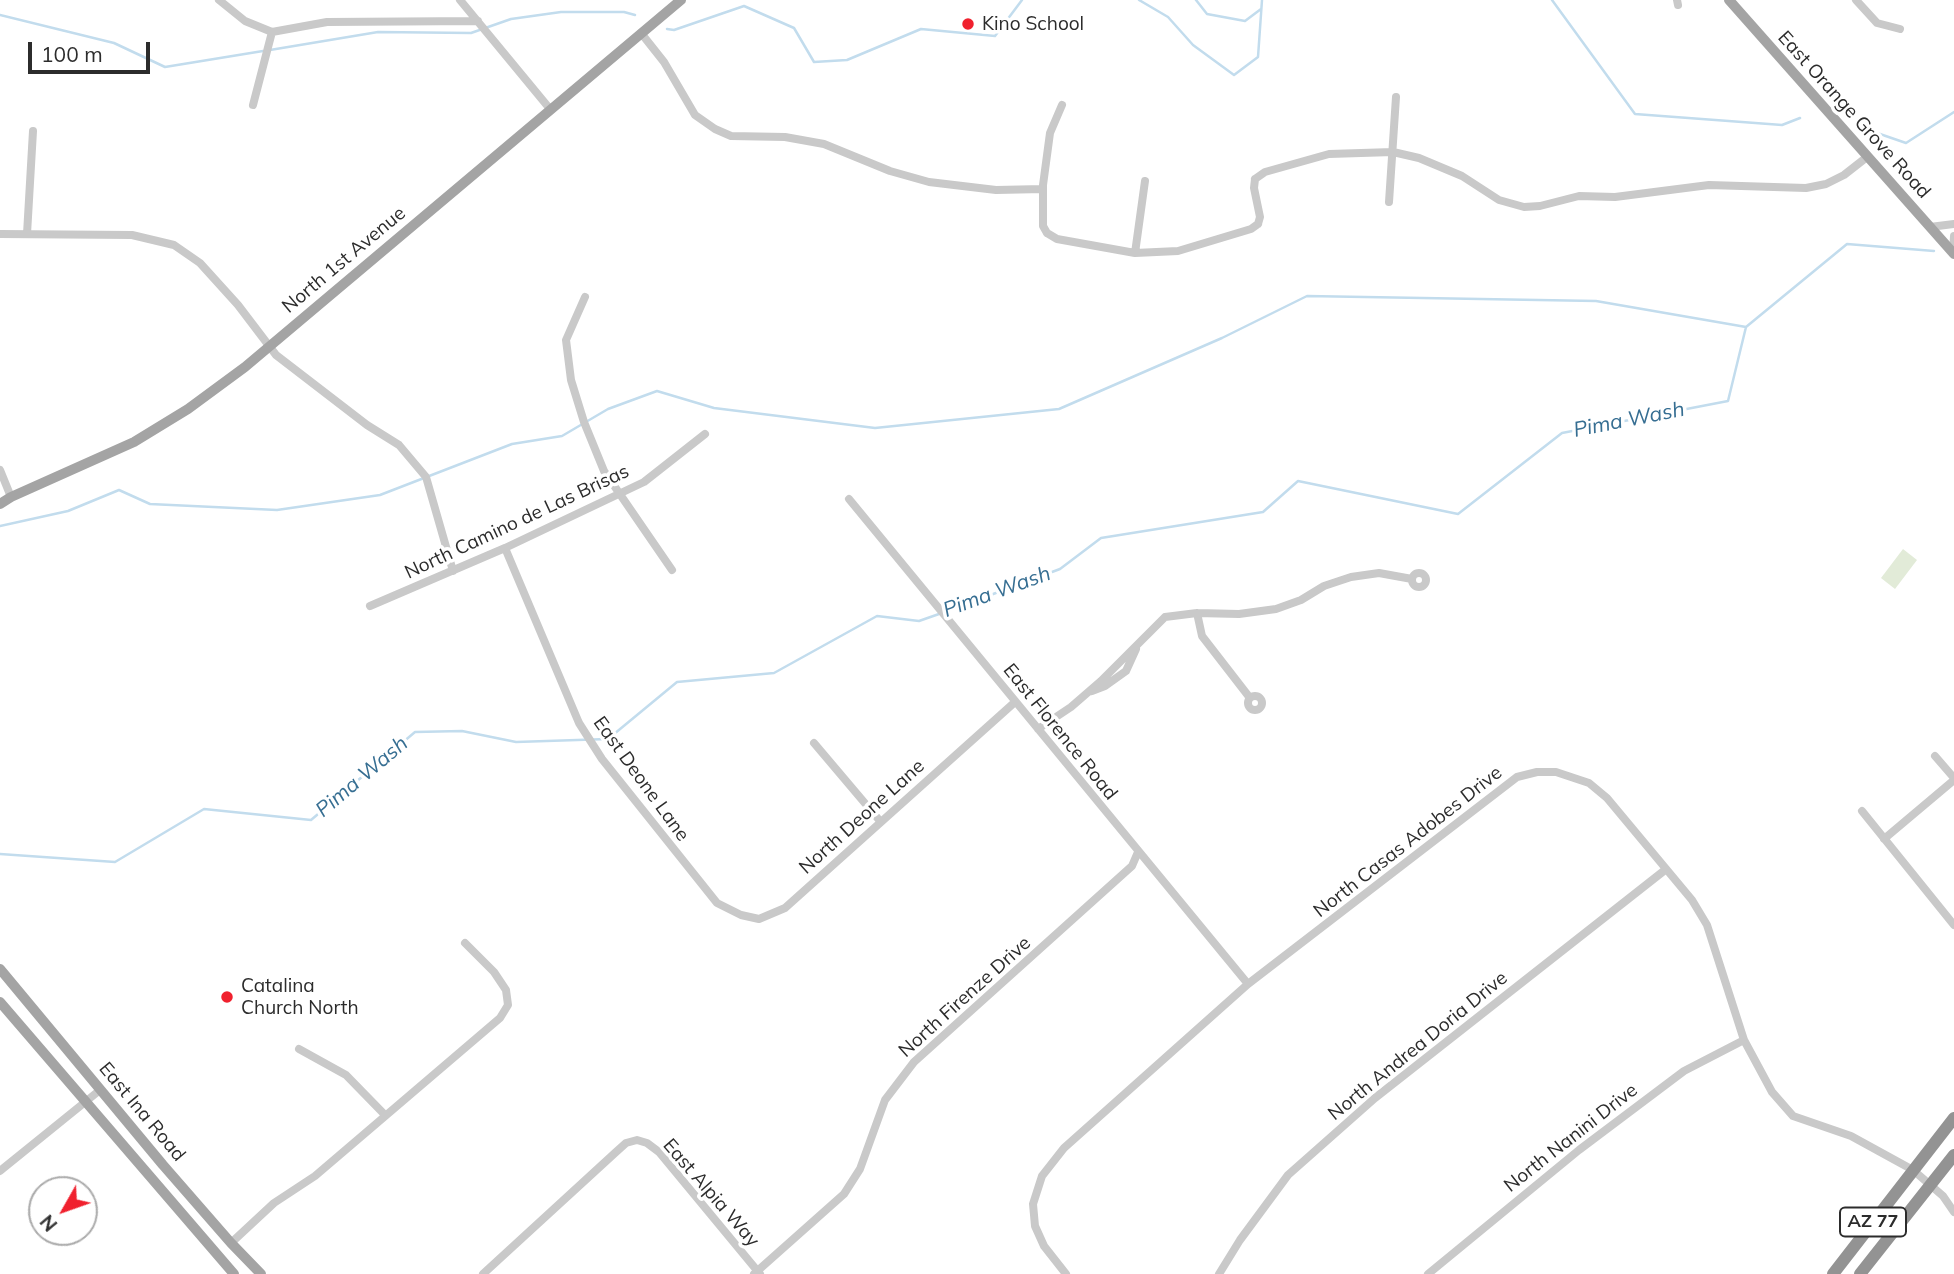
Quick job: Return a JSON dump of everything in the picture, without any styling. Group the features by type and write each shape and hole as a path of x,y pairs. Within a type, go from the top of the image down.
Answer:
{"highway":[{"name":"AZ 77","path":"1833,1274 1954,1118"},
{"name":"AZ 77","path":"1860,1274 1954,1155"}],"main road":[{"name":"North 1st Avenue","path":"0,504 134,442 188,409 245,367 681,0"},
{"name":"East Orange Grove Road","path":"1729,0 1954,253"},
{"name":"East Ina Road","path":"0,969 100,1090 231,1243 261,1274"},
{"name":"East Ina Road","path":"0,1002 234,1274"}],"street":[{"path":"219,0 245,21 272,32 327,22 478,21"},
{"path":"460,0 550,109"},
{"path":"1856,0 1877,23 1900,29"},
{"path":"253,105 272,32"},
{"path":"641,33 664,62 695,115 715,130 731,136 785,137 824,144 890,171 929,182 996,190 1043,189"},
{"path":"1389,202 1396,97"},
{"path":"1062,104 1050,133 1043,189 1044,236 1135,253 1178,251 1260,226 1253,178 1265,172 1329,155 1393,152 1429,162 1462,176 1499,200 1524,207 1540,206 1579,196 1615,197 1709,185 1806,188 1826,184 1844,175 1867,157"},
{"path":"27,234 33,131"},
{"path":"1135,253 1145,181"},
{"path":"1930,227 1954,224"},
{"path":"0,234 132,234 174,245 200,263 237,305 268,347 367,425 399,445 426,477 453,571"},
{"path":"1954,236 1954,253"},
{"path":"585,297 566,340 571,380 604,471 672,570"},
{"name":"North Camino de Las Brisas","path":"370,606 505,548 644,482 705,434"},
{"path":"0,470 11,497"},
{"name":"East Florence Road","path":"849,499 1248,984"},
{"name":"East Deone Lane","path":"505,548 579,723 617,780 716,904"},
{"path":"1038,729 1086,693 1105,686 1126,671 1139,643 1165,617 1198,612 1239,614 1276,609 1301,600 1324,586 1351,577 1379,573 1412,579"},
{"path":"1198,612 1202,636 1250,698"},
{"name":"North Deone Lane","path":"716,904 741,915 759,919 785,908 1015,702"},
{"path":"814,743 880,821"},
{"path":"1884,839 1954,779 1935,756"},
{"name":"North Casas Adobes Drive","path":"1066,1274 1044,1246 1035,1226 1033,1204 1042,1177 1064,1148 1248,984 1517,778 1537,772 1556,772 1589,783 1607,798 1692,900 1707,925 1744,1040 1772,1092 1793,1116 1851,1136 1913,1170 1943,1196 1954,1212"},
{"path":"1862,811 1954,925"},
{"name":"North Firenze Drive","path":"757,1273 844,1194 860,1169 885,1100 914,1062 1132,866 1138,852"},
{"name":"North Andrea Doria Drive","path":"1219,1274 1240,1240 1288,1175 1375,1098 1665,870"},
{"path":"231,1243 273,1204 315,1176 499,1018 508,1005 506,990 494,972 464,943"},
{"name":"North Nanini Drive","path":"1428,1274 1579,1150 1684,1071 1744,1040"},
{"path":"299,1049 346,1075 384,1115"},
{"path":"0,1171 100,1090"},
{"name":"East Alpia Way","path":"483,1274 626,1143 637,1140 647,1143 659,1152 757,1273"}],"green space":[{"path":"1903,549 1917,560 1895,589 1881,578"}],"waterway":[{"path":"667,29 674,30 744,6 794,28 814,62 847,60 921,29 995,36 1022,0"},
{"path":"1139,0 1168,17 1193,45 1234,75 1258,57 1262,0"},
{"path":"1196,0 1207,14 1245,21 1261,9"},
{"path":"1552,0 1635,114 1782,125 1800,118"},
{"path":"270,50 378,32 471,33 511,19 561,12 624,12 635,15"},
{"path":"0,15 114,43 165,67 263,51"},
{"path":"1877,133 1906,143 1954,112"},
{"name":"Pima Wash","path":"945,612 1060,569 1101,538 1263,512 1298,481 1458,514 1562,433 1728,401 1746,327 1847,244 1934,251"},
{"path":"0,526 68,511 119,490 150,504 277,510 380,495 512,444 562,436 608,409 657,391 714,408 875,428 1059,409 1222,338 1307,296 1596,301 1746,327"},
{"name":"Pima Wash","path":"0,854 115,862 204,809 311,820 415,732 462,731 516,742 608,739 677,682 774,673 877,616 919,621 939,614"}],"place":[{"name":"Kino School","path":"968,24"},
{"name":"Catalina Church North","path":"227,997"}]}
